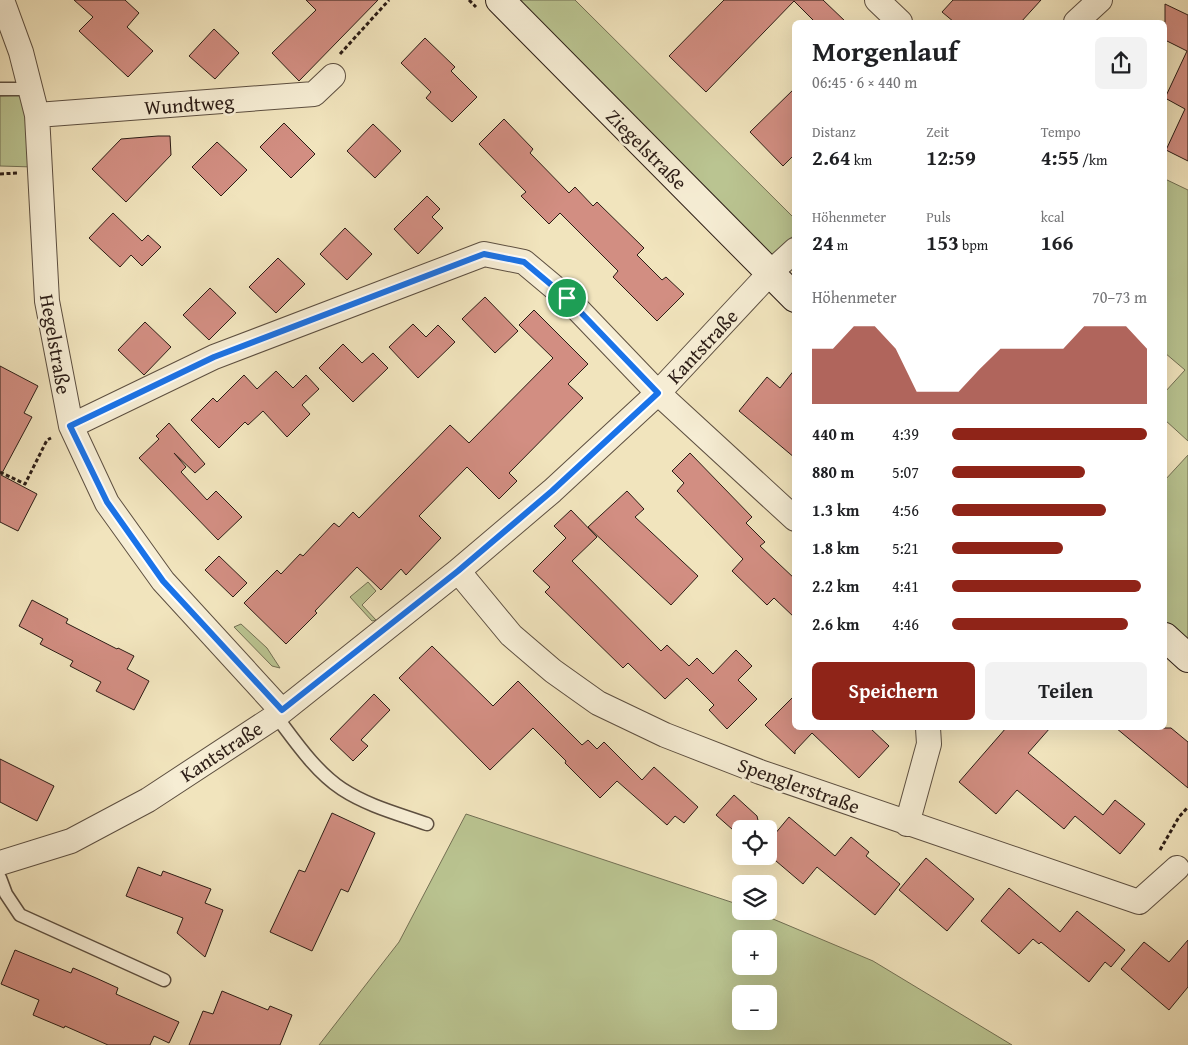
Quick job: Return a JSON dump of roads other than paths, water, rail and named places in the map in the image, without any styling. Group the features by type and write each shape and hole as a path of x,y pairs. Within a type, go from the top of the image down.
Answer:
{"main road":[{"name":"Ziegelstraße","path":"500,0 792,295"},
{"path":"1167,639 1188,658"}],"street":[{"name":"Hegelstraße","path":"2,0 20,52 38,116 46,301 70,426 107,502 163,581 279,713"},
{"path":"878,0 898,20"},
{"path":"1078,20 1100,0"},
{"name":"Wundtweg","path":"38,116 314,94 333,76"},
{"name":"Kantstraße","path":"0,863 71,841 148,800 279,713 458,571 552,491 658,393 770,273 792,253"},
{"path":"70,426 214,357 484,254 524,262 567,298 658,393 792,515"},
{"name":"Spenglerstraße","path":"458,571 511,635 553,671 598,703 665,735 760,772 907,824 1139,902 1177,868"},
{"path":"907,824 929,744 928,730"}],"lane":[{"path":"0,90 30,89"},
{"path":"279,713 321,771 342,789 363,800 427,824"},
{"path":"0,878 6,894 20,915 164,980"}]}
